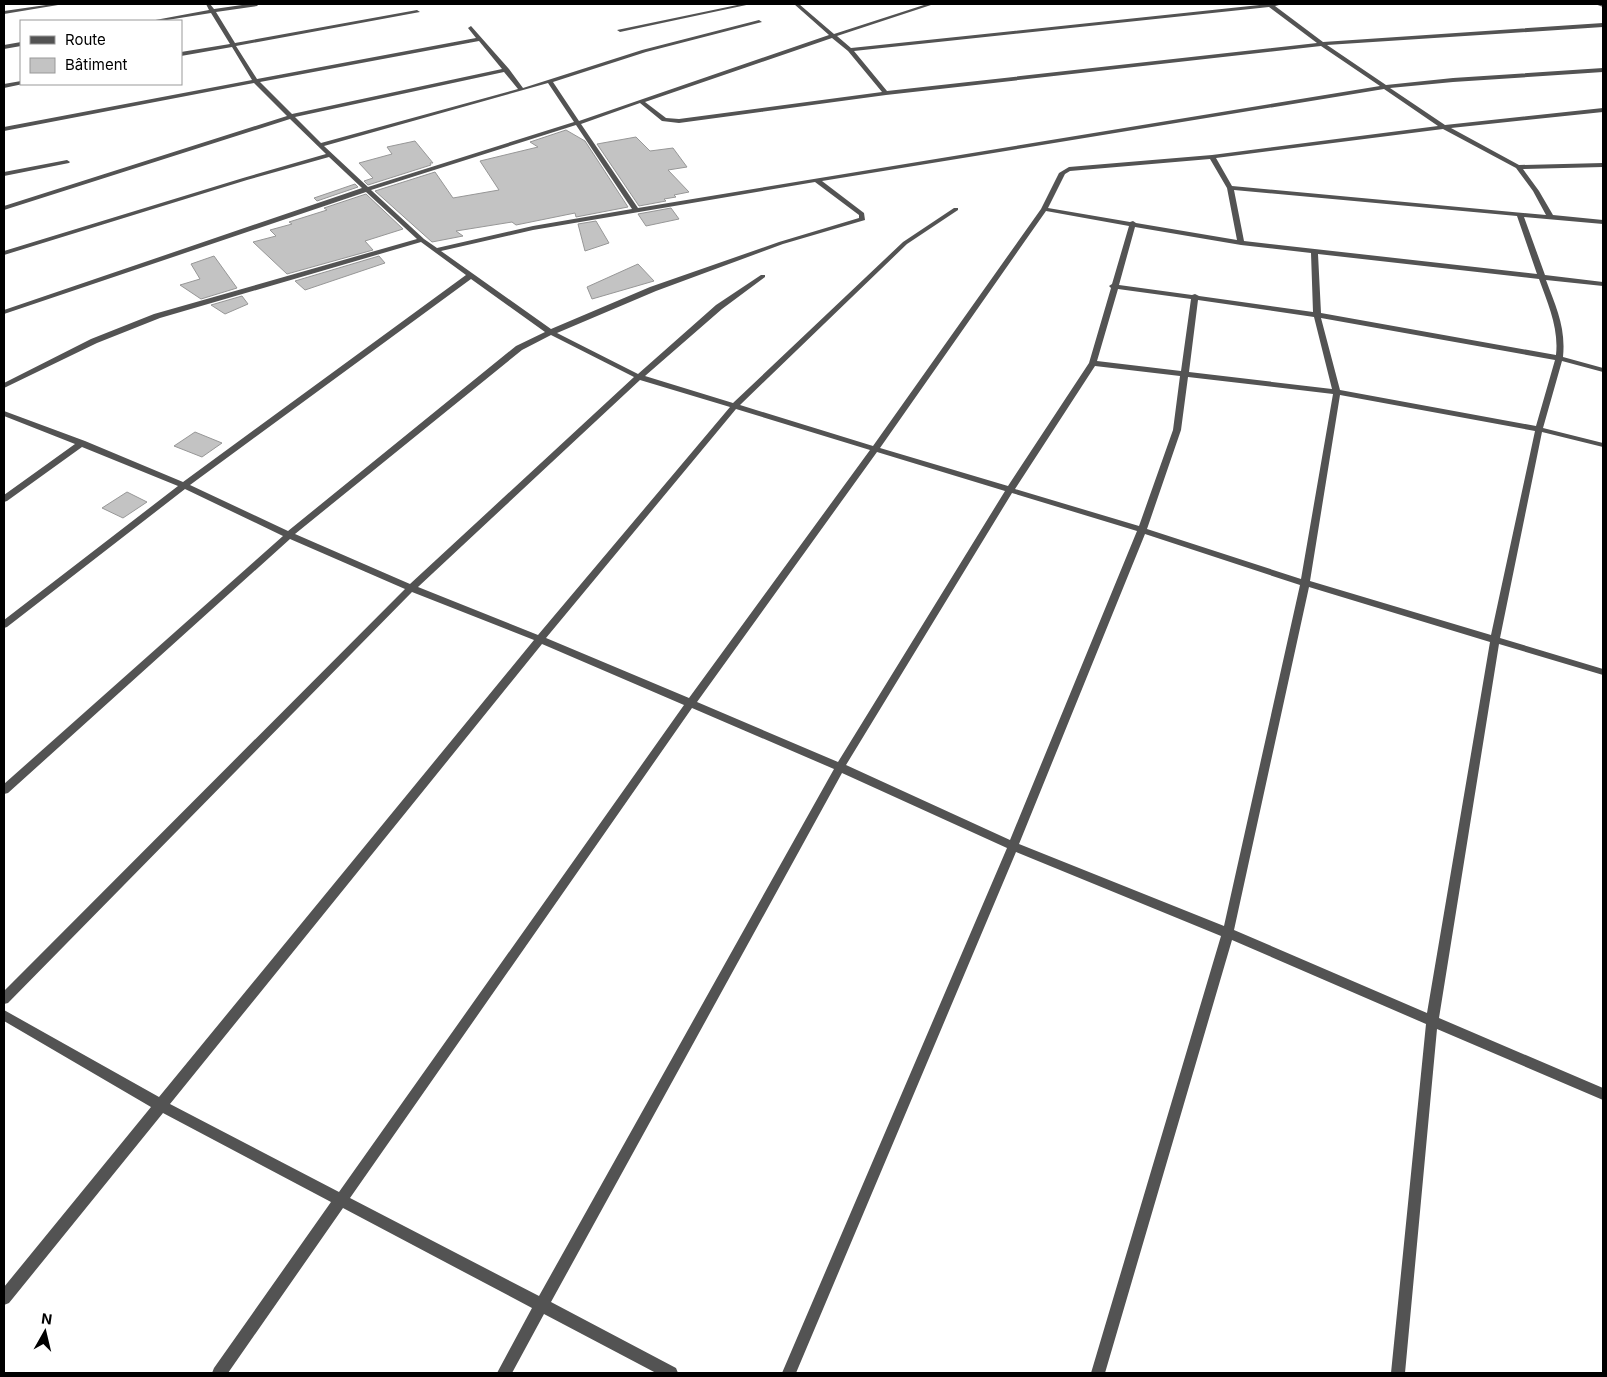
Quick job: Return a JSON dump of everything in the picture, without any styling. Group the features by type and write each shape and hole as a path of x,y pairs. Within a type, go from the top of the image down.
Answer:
{"street":[{"path":"4,13 61,4"},
{"path":"157,20 210,7 257,4"},
{"path":"620,30 748,4"},
{"path":"796,4 850,50 886,93"},
{"path":"4,312 367,189 578,123 833,35 930,4"},
{"path":"850,50 1281,4"},
{"path":"1598,4 1603,6"},
{"path":"1270,5 1322,44 1444,127 1518,167 1536,191 1551,217"},
{"path":"210,7 256,82 330,155 422,240 550,332 638,377 1142,530 1305,583 1603,672"},
{"path":"182,54 417,12"},
{"path":"320,145 550,82 644,51 759,22"},
{"path":"640,101 664,120 679,121 886,93 1322,44 1603,25"},
{"path":"471,28 522,90"},
{"path":"4,129 480,39"},
{"path":"4,47 20,44"},
{"path":"4,208 292,116 507,70"},
{"path":"435,250 532,228 636,210 1384,87 1453,80 1603,70"},
{"path":"550,82 636,210"},
{"path":"4,86 20,83"},
{"path":"219,1373 690,704 875,449 1044,208 1062,173 1070,169 1212,157 1444,127 1603,110"},
{"path":"4,253 330,155"},
{"path":"1212,157 1230,188 1241,243"},
{"path":"4,174 67,162"},
{"path":"1518,167 1603,165"},
{"path":"4,790 289,534 519,348 550,332 663,286 781,243 863,219 862,214 817,181"},
{"path":"1230,188 1520,216 1603,222"},
{"path":"1044,208 1241,243 1603,284"},
{"path":"4,1298 540,639 734,407 904,243 956,209"},
{"path":"1398,1373 1432,1021 1495,641 1539,429 1561,341 1558,323 1520,216"},
{"path":"504,1373 840,767 1010,490 1093,363 1113,286 1133,224"},
{"path":"4,386 94,341 158,316 422,240"},
{"path":"1098,1373 1228,933 1305,583 1337,392 1317,315 1314,252"},
{"path":"4,625 184,485 470,276"},
{"path":"4,999 411,588 638,377 719,307 763,276"},
{"path":"1113,286 1195,296 1317,315 1558,358 1603,370"},
{"path":"789,1373 1013,846 1142,530 1177,430 1195,296"},
{"path":"1093,363 1337,392 1539,429 1603,446"},
{"path":"4,413 184,485 411,588 540,639 840,767 1013,846 1228,933 1603,1094"},
{"path":"4,499 82,443"},
{"path":"4,1015 162,1106 671,1373"}],"building":[{"path":"566,130 585,141 628,207 576,217 575,213 516,225 512,222 456,231 463,236 432,242 375,191 435,172 453,198 499,190 480,161 538,147 530,142"},
{"path":"636,137 650,151 673,148 687,167 668,170 689,192 664,199 666,201 639,206 597,144"},
{"path":"415,141 433,163 430,163 431,165 368,185 364,181 373,178 359,163 392,154 387,147"},
{"path":"355,184 358,187 317,201 314,198"},
{"path":"366,194 403,229 365,241 373,250 287,274 253,242 276,236 270,230 292,224 289,222 327,210 324,208"},
{"path":"671,208 679,219 646,226 638,214"},
{"path":"596,221 609,243 585,251 578,224"},
{"path":"214,256 237,288 201,299 180,285 200,279 191,264"},
{"path":"379,256 385,263 305,290 295,281"},
{"path":"638,264 654,281 592,299 587,287"},
{"path":"242,296 248,304 225,314 211,305"},
{"path":"195,432 222,443 202,457 174,446"},
{"path":"127,492 147,502 123,518 102,508"}]}
